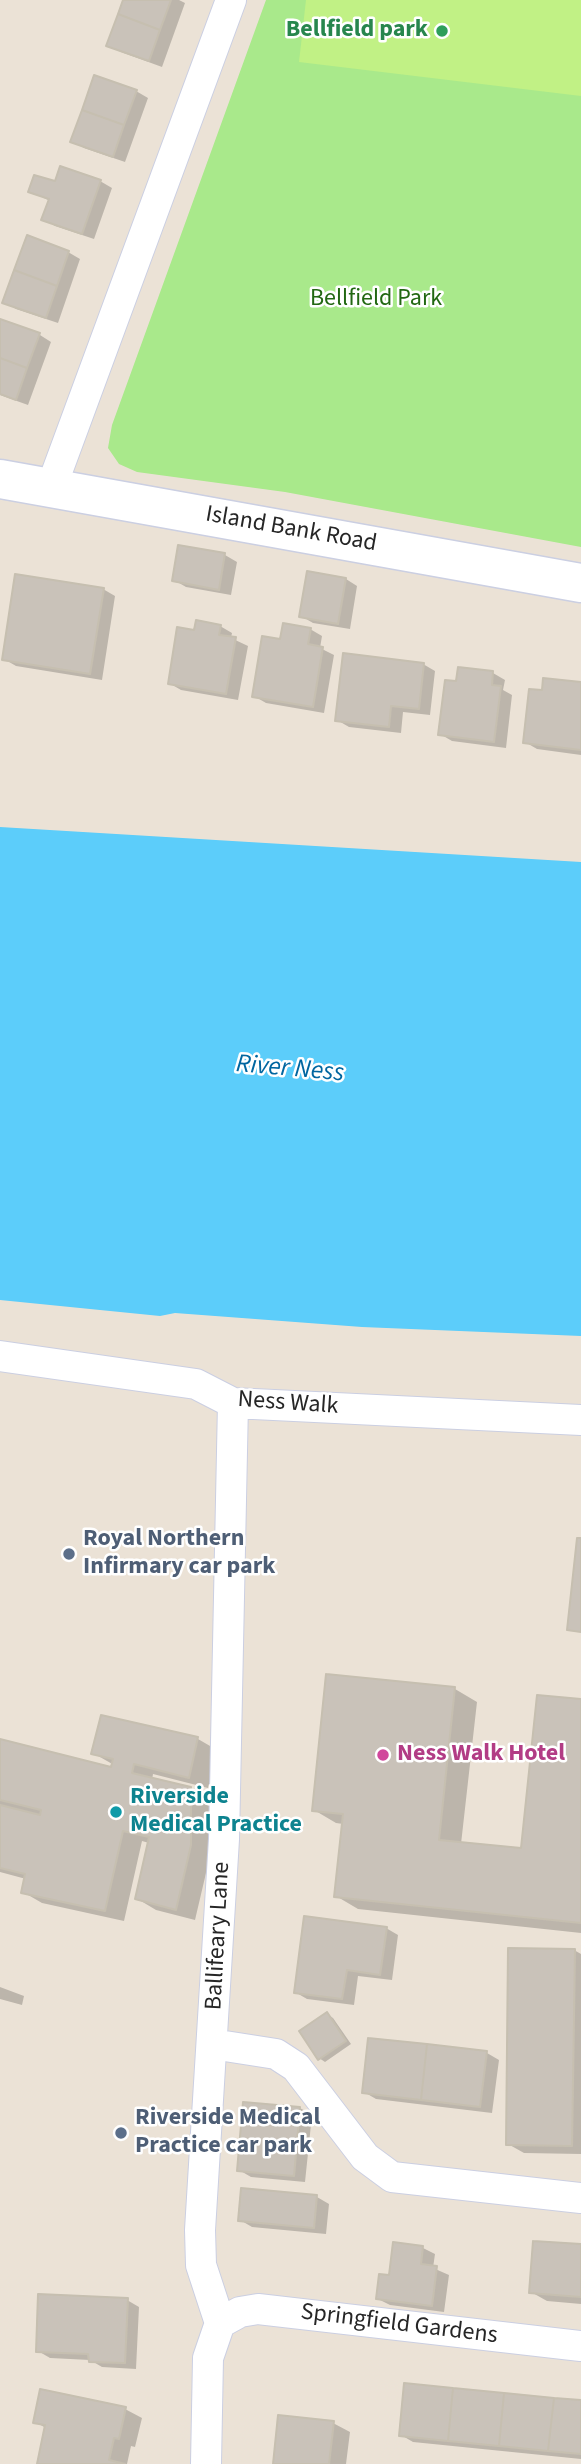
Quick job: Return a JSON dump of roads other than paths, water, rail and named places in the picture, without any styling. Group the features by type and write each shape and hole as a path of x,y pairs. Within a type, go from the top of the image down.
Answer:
{"main road":[{"name":"Island Bank Road","path":"0,479 581,583"}],"street":[{"path":"51,488 231,0"},
{"name":"Ness Walk","path":"0,1356 196,1384 233,1403 581,1420"},
{"name":"Ballifeary Lane","path":"220,2323 201,2265 200,2230 224,1839 233,1403"},
{"path":"212,2044 276,2054 296,2067 365,2157 392,2178 581,2198"},
{"name":"Springfield Gardens","path":"220,2323 240,2312 258,2309 581,2346"},
{"path":"206,2464 208,2358 220,2323"}],"water":[{"name":"River Ness","path":"0,827 581,862 581,1336 362,1327 175,1313 160,1316 0,1300"}],"place":[{"name":"Bellfield park","path":"442,31"},
{"name":"Royal Northern Infirmary car park","path":"69,1554"},
{"name":"Ness Walk Hotel","path":"383,1755"},
{"name":"Riverside Medical Practice","path":"116,1812"},
{"name":"Riverside Medical Practice car park","path":"121,2133"}],"park label":[{"name":"Bellfield Park","path":"376,300"}]}
